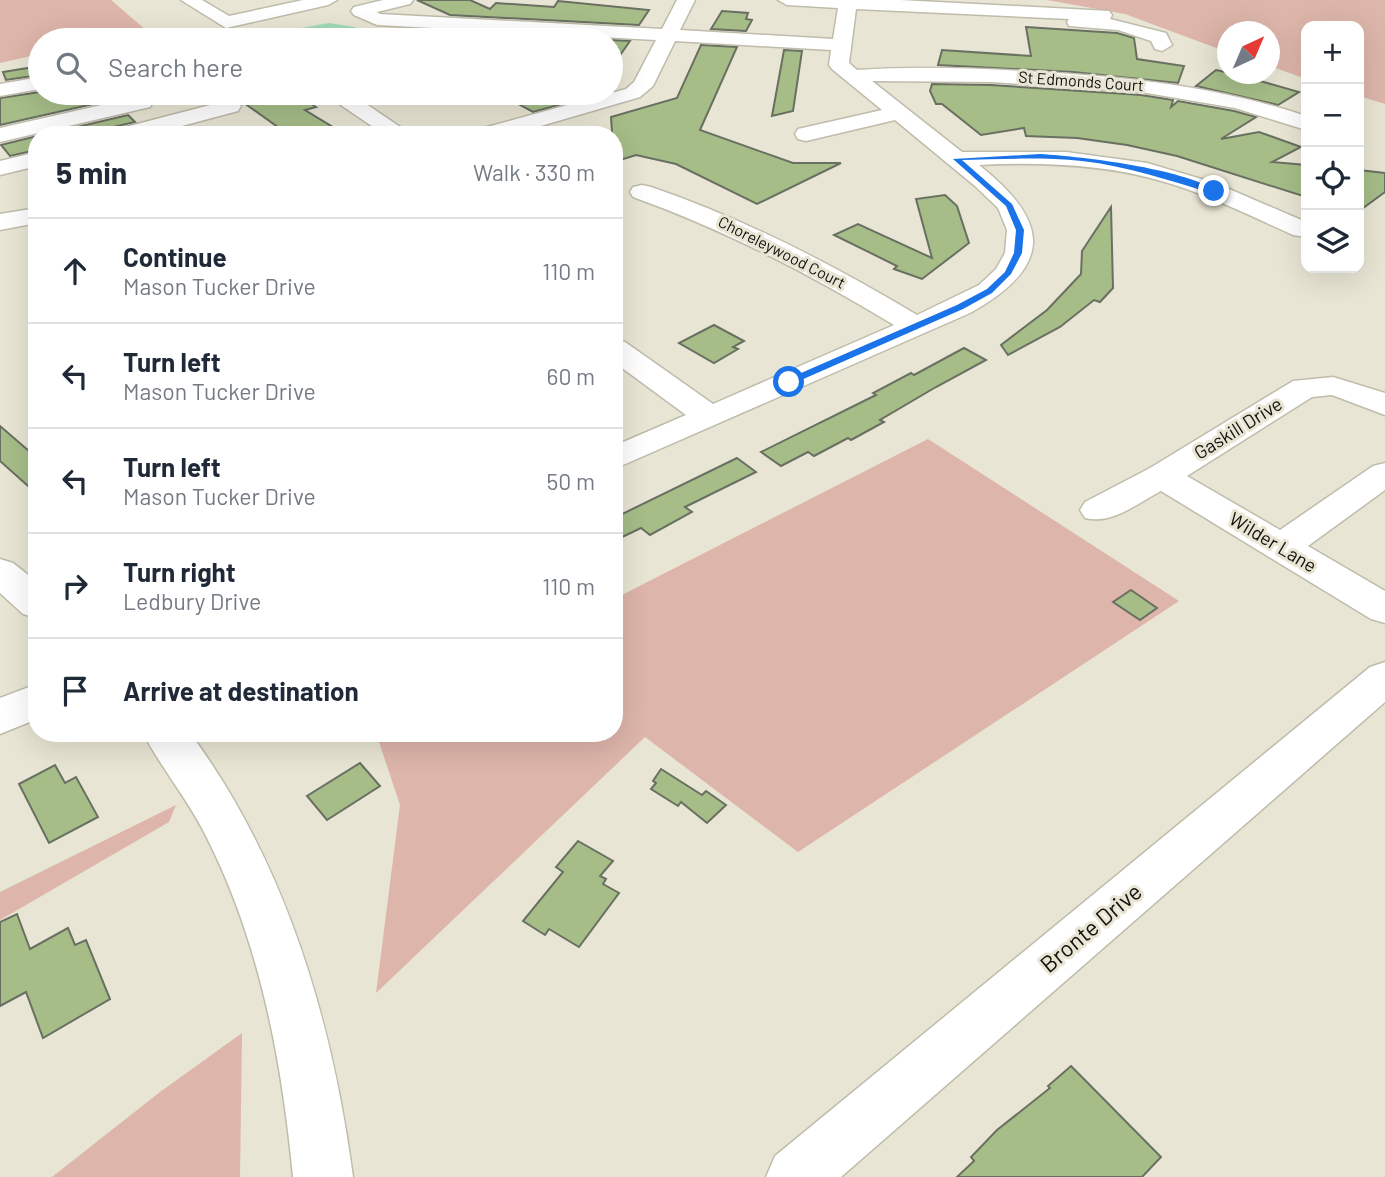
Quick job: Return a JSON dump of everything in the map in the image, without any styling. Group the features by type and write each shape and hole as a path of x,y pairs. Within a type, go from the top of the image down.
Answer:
{"street":[{"path":"190,0 226,22 328,0"},
{"path":"334,0 377,19 540,28"},
{"path":"360,11 404,0"},
{"path":"623,96 643,86 686,0"},
{"path":"787,0 848,1 1075,18 1135,28 1158,37 1162,45"},
{"path":"623,455 960,307 989,291 1009,273 1018,253 1020,230 1009,205 839,65 848,1"},
{"path":"1017,33 1014,23 1103,15"},
{"path":"623,33 770,41 766,51 772,55 798,53 800,43 842,45"},
{"name":"St Edmonds Court","path":"851,76 948,73 1143,85 1212,95 1301,122"},
{"path":"0,90 28,85"},
{"path":"39,126 129,105"},
{"path":"156,126 229,105"},
{"path":"355,105 387,126"},
{"path":"516,126 590,105"},
{"path":"806,134 898,113"},
{"path":"198,121 204,126"},
{"path":"0,135 28,128"},
{"path":"956,159 1040,156 1118,164 1173,177 1214,191 1301,230"},
{"path":"0,168 28,161"},
{"name":"Choreleywood Court","path":"642,192 698,210 766,241 820,269 915,326"},
{"path":"0,222 28,217"},
{"path":"623,355 709,417"},
{"name":"Gaskill Drive","path":"1098,510 1162,476 1304,388 1333,386 1362,394 1385,405"},
{"path":"1282,547 1385,474"},
{"name":"Wilder Lane","path":"1162,476 1385,609"},
{"path":"0,572 28,596"},
{"name":"Bronte Drive","path":"796,1177 1385,678"},
{"path":"0,717 28,704"},
{"path":"171,742 229,832 273,939 306,1056 323,1177"}],"shaded area":[{"path":"0,0 111,0 144,28 28,28 28,57 0,63"},
{"path":"1047,0 1385,0 1385,104 1364,98 1364,21 1301,21 1301,77 1280,70 1280,21 1217,21 1217,48 1125,14"},
{"path":"329,23 355,28 301,28"},
{"path":"928,439 1179,601 798,852 645,737 376,993 400,805 379,742 623,742 623,594"},
{"path":"176,805 169,822 0,920 0,892"},
{"path":"242,1033 240,1177 52,1177 160,1092"}],"building":[{"path":"417,0 470,0 490,9 496,3 554,7 558,1 649,10 639,25 450,15"},
{"path":"722,11 748,13 746,19 752,20 746,31 711,29"},
{"path":"1026,27 1117,33 1134,38 1137,59 1184,66 1178,83 1073,72 938,65 942,50 1031,56"},
{"path":"623,41 630,41 623,51"},
{"path":"701,45 737,47 700,130 793,163 841,163 757,204 676,164 636,155 623,159 623,126 612,126 611,117 677,98"},
{"path":"784,50 802,51 793,111 772,116"},
{"path":"28,68 28,77 6,80 3,72"},
{"path":"1216,70 1217,84 1271,84 1299,92 1278,105 1196,86"},
{"path":"932,84 991,85 1141,95 1173,100 1171,107 1178,101 1256,117 1221,139 1259,132 1301,147 1272,162 1301,165 1301,195 1177,156 1127,145 1077,138 1026,136 1024,128 981,135 942,104 936,104 930,91"},
{"path":"28,94 28,105 89,105 0,125 0,98"},
{"path":"247,105 313,105 316,107 305,110 331,126 276,126"},
{"path":"520,105 558,105 533,112"},
{"path":"128,115 135,122 117,126 81,126"},
{"path":"28,138 28,152 10,156 1,145"},
{"path":"1364,171 1385,173 1385,192 1364,207"},
{"path":"945,195 957,206 969,243 922,279 894,269 897,266 834,235 858,224 932,258 916,199"},
{"path":"1111,207 1113,288 1100,302 1094,300 1060,327 1008,355 1001,345 1047,310 1081,274 1082,251"},
{"path":"714,325 744,341 733,347 738,349 714,363 679,343"},
{"path":"964,348 986,360 880,420 884,422 851,440 848,438 814,456 808,452 781,466 761,452 876,395 873,393 911,373 914,375"},
{"path":"0,426 28,450 28,486 0,461"},
{"path":"737,458 756,472 685,507 692,512 650,535 641,528 623,537 623,514"},
{"path":"1131,590 1157,608 1140,620 1113,602"},
{"path":"360,763 380,786 327,820 307,796"},
{"path":"55,765 65,783 76,777 98,817 49,843 19,784"},
{"path":"661,769 702,795 706,791 726,805 707,823 681,802 678,806 651,789"},
{"path":"578,841 613,861 600,876 606,879 603,884 619,893 579,947 549,929 545,935 523,921 563,872 556,867"},
{"path":"17,914 30,949 68,928 75,945 86,940 110,999 43,1038 26,992 0,1006 0,922"},
{"path":"1071,1066 1161,1157 1142,1177 957,1177 974,1161 971,1157 997,1130 1050,1088 1048,1086"}],"route":[{"path":"789,382 960,307 989,291 1009,273 1018,253 1020,230 1009,205 956,159 1040,156 1084,159 1173,177 1214,191"}]}
